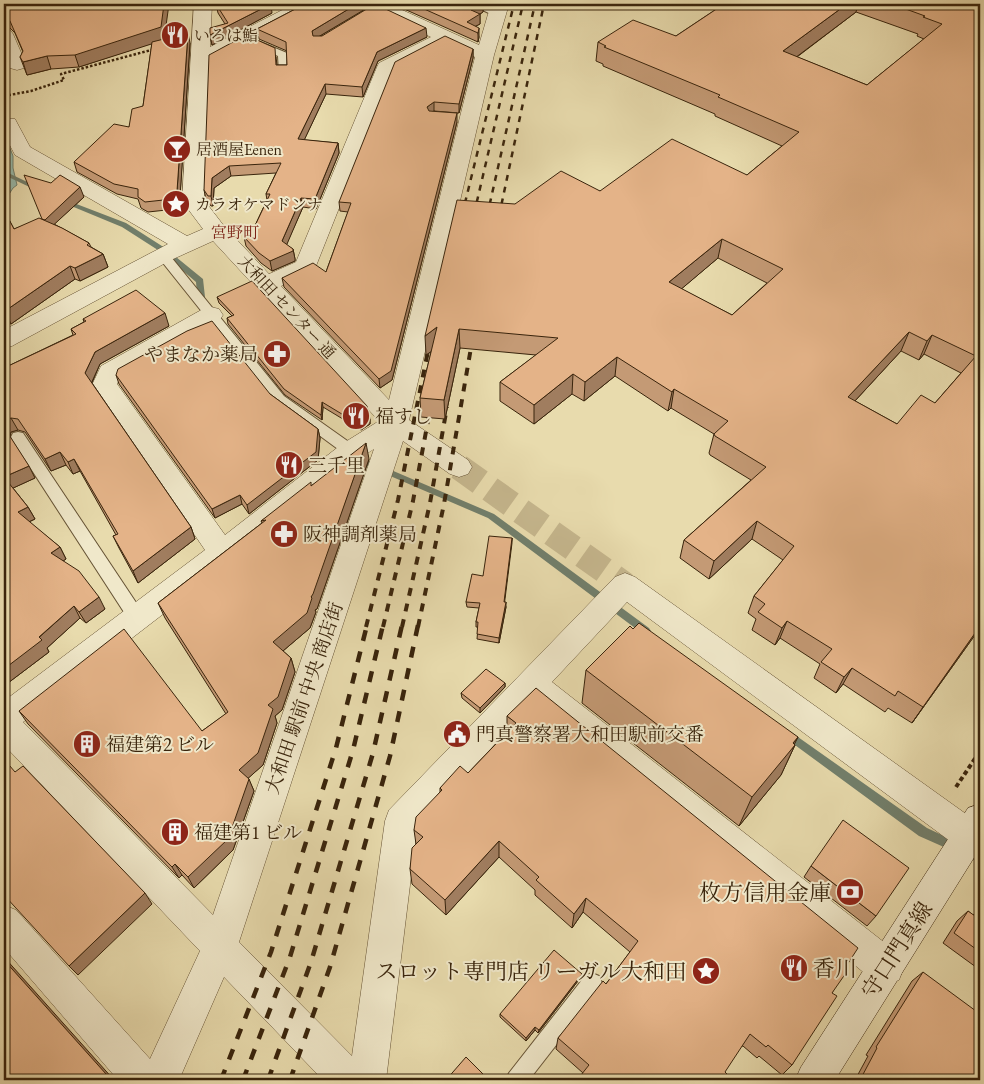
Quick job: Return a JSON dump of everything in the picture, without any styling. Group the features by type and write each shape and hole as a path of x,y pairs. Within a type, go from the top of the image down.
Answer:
{"street":[{"name":"大和田 センター 通","path":"203,4 193,201 216,231 396,423 459,467"},
{"path":"201,60 307,4"},
{"path":"376,7 446,36 485,55"},
{"name":"大和田 駅前 中央 商店街","path":"157,1080 164,1073 220,946 396,423 465,118 499,9"},
{"path":"4,34 17,64"},
{"path":"266,284 304,266 386,67 446,36"},
{"path":"8,123 22,151 186,245"},
{"path":"4,340 164,255 216,231"},
{"path":"211,315 110,372 104,385 222,553"},
{"path":"4,719 352,451 396,423"},
{"path":"367,1080 401,821 625,585 975,828"},
{"path":"532,684 886,967"},
{"path":"4,724 349,1080"},
{"name":"守口門真線","path":"814,1080 975,828"},
{"path":"4,922 143,1080"}],"lane":[{"path":"475,4 499,9"},
{"path":"244,37 283,55 283,72"},
{"path":"164,255 279,399 352,451"},
{"path":"18,437 137,618"},
{"path":"516,1080 592,983"}],"path":[{"path":"4,96 31,91 64,80 62,74 202,37"},
{"path":"951,792 980,752"}],"shaded area":[{"path":"4,133 13,156 13,168 17,185 4,202"}],"building":[{"path":"4,4 164,4 161,27 75,55 47,56 23,62 20,57 23,51 10,21 4,15"},
{"path":"216,4 271,4 210,35 210,28 228,23"},
{"path":"305,4 357,4 312,31 313,36 322,36 375,4 426,28 377,52 362,87 325,84 298,139 338,143 315,199 301,198 282,241 293,251 270,261 259,253 244,237 252,232 270,194 266,194 281,163 229,166 212,178 211,196 208,196 204,190 209,55 246,35 275,48 276,65 287,65 286,42 257,29"},
{"path":"413,4 482,4 471,10 480,14 467,22 479,28 478,33"},
{"path":"724,4 847,4 783,51 867,85 942,24 892,4 980,4 980,626 923,707 898,691 895,696 852,668 844,677 821,662 832,649 787,621 782,628 758,612 765,604 754,596 794,546 757,521 714,561 684,540 766,467 715,436 714,434 728,421 674,389 672,392 617,357 585,382 573,374 534,405 500,382 558,338 459,329 444,400 420,398 437,327 425,336 457,200 515,204 561,171 600,191 672,139 747,175 799,132 718,97 720,95 604,47 606,46 598,42 633,20 676,36","holes":["722,239 783,269 732,315 669,282","909,332 927,341 932,335 976,356 935,403 921,395 897,424 848,397"]},
{"path":"188,33 177,191 182,198 145,202 138,197 138,189 114,184 74,162 114,124 129,127 132,109 143,106 152,42"},
{"path":"445,36 473,49 459,104 434,102 427,107 429,111 457,113 391,371 379,379 282,278 313,263 326,272 351,203 339,202 395,62"},
{"path":"24,175 51,183 60,175 80,187 45,220 42,219"},
{"path":"4,210 14,229 39,218 89,243 87,245 103,254 75,268 70,266 4,311"},
{"path":"252,281 367,406 370,419 360,425 322,402 321,415 284,389 227,318 234,315 217,297"},
{"path":"136,290 165,313 95,352 85,373 191,527 133,571 113,536 118,534 74,459 68,462 60,452 45,459 18,419 11,418 5,420 4,423 4,368 76,334 71,329 86,321 83,319"},
{"path":"212,321 270,394 318,429 316,452 247,505 240,495 212,509 116,375 118,369 187,331"},
{"path":"4,427 29,466 4,477"},
{"path":"366,443 307,613 273,642 291,658 278,697 268,705 273,709 258,753 239,770 249,779 228,839 188,877 175,864 172,867 19,711 124,629 202,731 228,712 158,603 266,520 261,521 311,482 311,486"},
{"path":"4,477 28,507 18,512 60,547 51,553 79,571 99,597 79,612 74,606 39,637 42,640 4,669"},
{"path":"489,536 512,538 504,602 506,602 499,638 477,634 478,622 476,622 480,603 466,602 472,574 483,576"},
{"path":"639,623 798,737 793,743 795,745 752,797 586,670 630,626 633,629"},
{"path":"486,669 505,683 480,708 461,693"},
{"path":"536,688 858,948 845,968 848,970 832,993 837,996 792,1065 768,1045 766,1047 750,1034 725,1072 727,1074 723,1080 577,1080 589,1065 558,1038 603,981 606,984 638,941 586,898 574,914 536,880 539,877 499,841 445,900 410,869 412,848 423,837 414,830 416,817 442,790 440,788 460,766 468,773 516,723 507,716"},
{"path":"4,759 15,772 23,766 145,893 69,966 4,895"},
{"path":"843,820 909,868 876,916 811,866"},
{"path":"980,908 980,952 954,933 968,911 975,916"},
{"path":"554,950 582,974 539,1030 535,1027 526,1038 500,1014"},
{"path":"4,960 106,1074 100,1080 4,1080"},
{"path":"923,972 980,1014 980,1080 860,1080 876,1047"},
{"path":"466,1057 489,1080 446,1080"},
{"path":"527,1076 532,1080 523,1080"}],"waterway":[{"path":"4,173 38,189"},
{"path":"66,202 124,225 163,250 200,281 202,306"},
{"path":"356,458 491,516 646,631"},
{"path":"788,734 923,832 980,858"}],"tunnel":[{"path":"459,467 625,585"}],"railway":[{"path":"462,215 514,4"},
{"path":"474,214 523,4"},
{"path":"487,216 535,4"},
{"path":"499,216 544,4"},
{"path":"418,627 444,504 473,336"},
{"path":"366,627 398,500 430,341"},
{"path":"383,627 413,501 431,405"},
{"path":"402,627 430,503 447,407"},
{"path":"221,1080 271,952 336,748 367,625"},
{"path":"243,1080 290,957 353,750 383,625"},
{"path":"268,1080 311,962 373,753 402,625"},
{"path":"290,1080 330,967 390,756 418,625"}],"place":[{"name":"いろは鮨","path":"175,35"},
{"name":"居酒屋Eenen","path":"177,149"},
{"name":"カラオケマドンナ","path":"176,204"},
{"name":"やまなか薬局","path":"277,354"},
{"name":"福すし","path":"356,416"},
{"name":"三千里","path":"289,465"},
{"name":"阪神調剤薬局","path":"284,534"},
{"name":"門真警察署大和田駅前交番","path":"457,734"},
{"name":"福建第2 ビル","path":"87,744"},
{"name":"福建第1 ビル","path":"175,832"},
{"name":"枚方信用金庫","path":"850,892"},
{"name":"香川","path":"794,968"},
{"name":"スロット専門店 リーガル大和田","path":"706,971"}],"district":[{"name":"宮野町","path":"235,232"}]}
